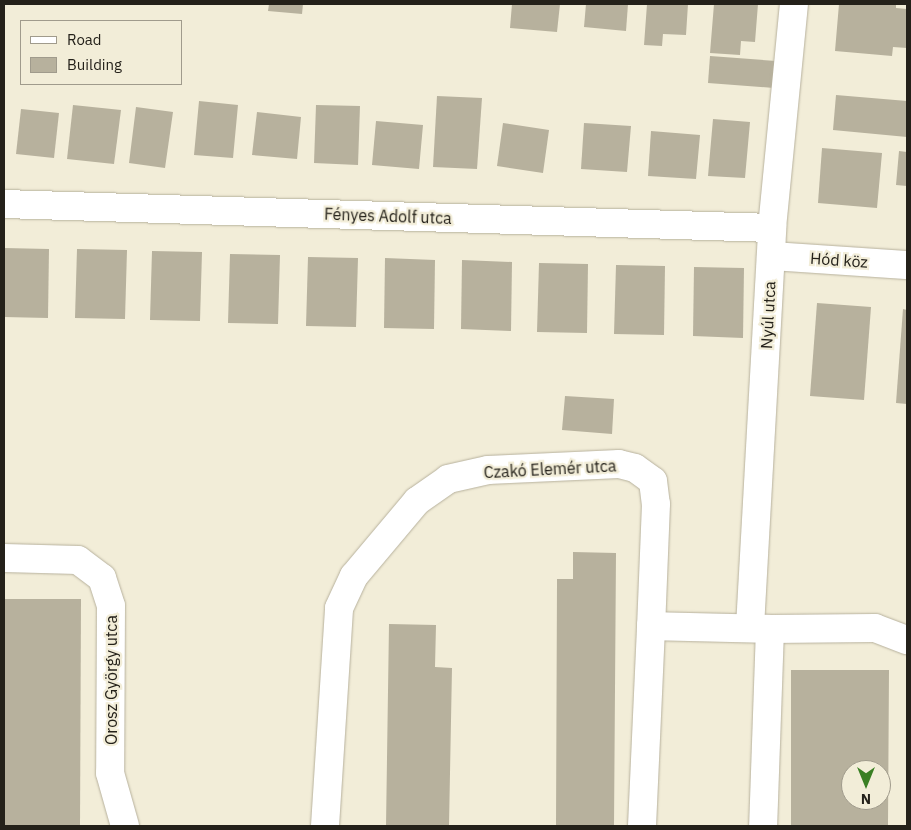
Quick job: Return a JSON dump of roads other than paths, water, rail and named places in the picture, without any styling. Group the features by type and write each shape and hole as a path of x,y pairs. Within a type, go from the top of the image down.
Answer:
{"street":[{"name":"Nyúl utca","path":"760,628 772,228 794,4"},
{"name":"Fényes Adolf utca","path":"4,204 772,228"},
{"name":"Hód köz","path":"771,256 907,265"},
{"name":"Czakó Elemér utca","path":"325,826 339,608 354,576 417,501 448,479 488,470 619,464 635,468 653,481 656,504 642,826"},
{"name":"Orosz György utca","path":"4,558 78,560 102,578 112,606 110,773 125,826"},
{"path":"651,626 875,628 907,640"},
{"path":"760,628 763,826"}]}
